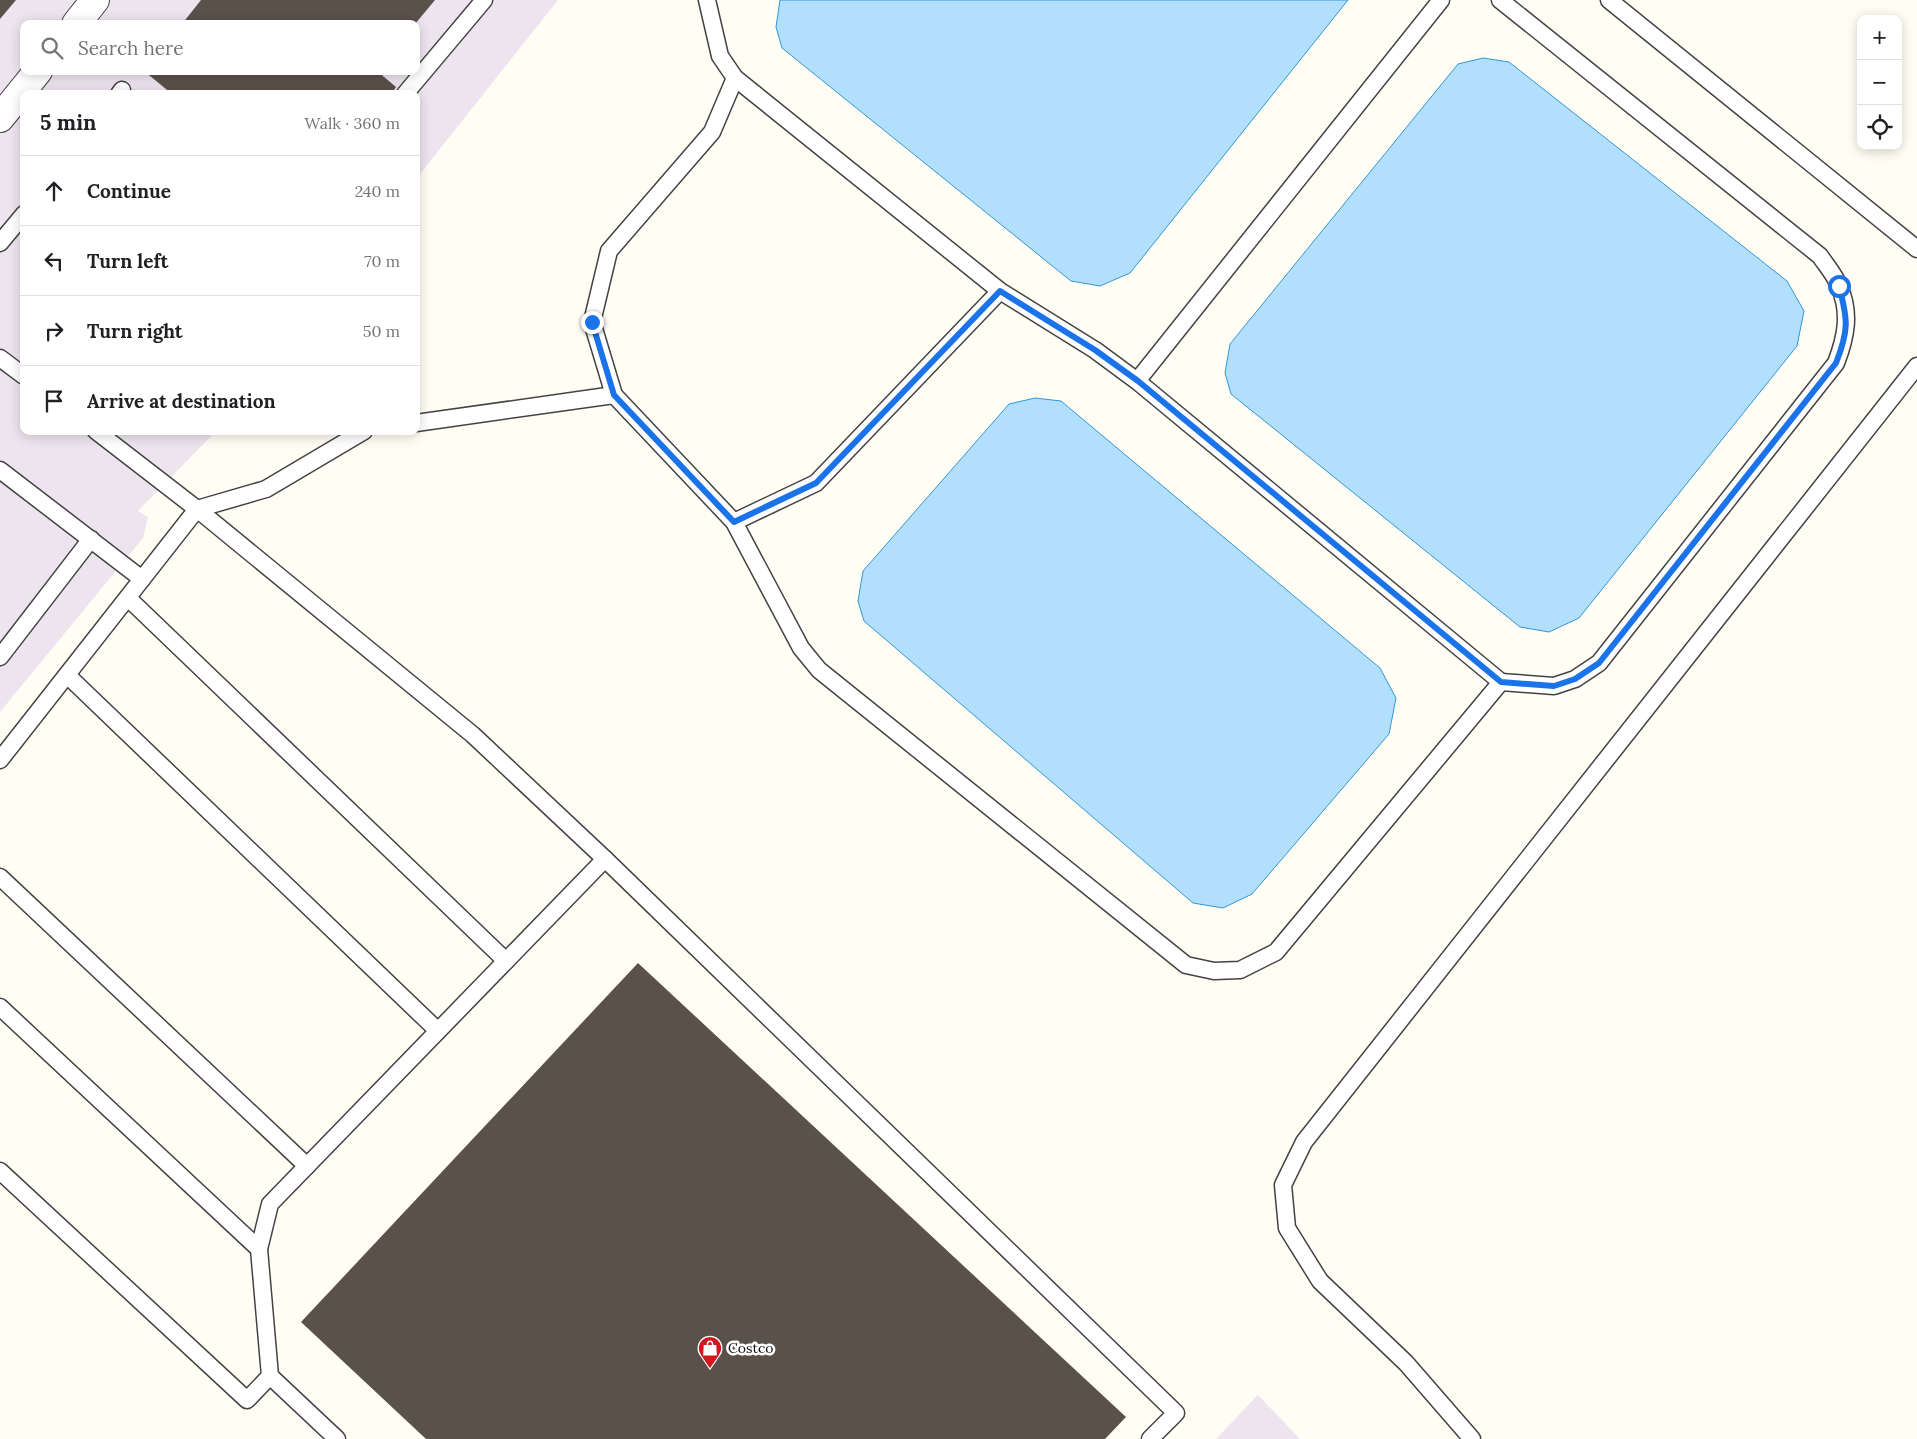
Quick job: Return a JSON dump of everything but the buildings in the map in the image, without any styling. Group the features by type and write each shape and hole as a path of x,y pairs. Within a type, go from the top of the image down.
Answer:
{"street":[{"path":"79,20 95,0"},
{"path":"23,90 35,75"},
{"path":"0,118 20,93"}],"lane":[{"path":"408,90 484,0"},
{"path":"707,0 720,56 735,78 1000,291 1095,350 1138,381 1501,682 1554,686 1575,679 1599,663 1836,363 1844,341 1847,315 1839,286 1820,256 1500,0"},
{"path":"1138,381 1441,0"},
{"path":"1609,0 1917,249"},
{"path":"735,78 712,132 608,251 592,322 614,395 734,522 801,648 820,670 1186,965 1214,971 1240,970 1276,952 1501,682"},
{"path":"0,244 20,219"},
{"path":"734,522 816,483 1000,291"},
{"path":"0,358 20,373"},
{"path":"1472,1439 1406,1363 1320,1281 1287,1228 1283,1185 1304,1142 1917,366"},
{"path":"420,422 614,395"},
{"path":"101,435 197,509 473,735 605,859 1176,1413 1150,1439"},
{"path":"0,760 197,509 266,489 357,435"},
{"path":"0,470 142,579"},
{"path":"0,657 91,539"},
{"path":"128,598 506,961"},
{"path":"67,675 438,1031"},
{"path":"337,1439 270,1376 260,1249 270,1204 605,859"},
{"path":"0,877 307,1166"},
{"path":"0,1007 260,1249"},
{"path":"0,1171 247,1400 270,1376"}],"shaded area":[{"path":"0,0 558,0 420,174 420,90 20,90 20,435 212,435 138,511 148,517 143,538 0,712"},
{"path":"1258,1395 1300,1439 1216,1439 1251,1402"}],"water":[{"path":"780,0 1348,0 1130,273 1100,286 1071,281 782,48 776,27"},
{"path":"1483,58 1509,62 1787,281 1804,311 1797,346 1579,618 1549,632 1520,627 1231,394 1225,373 1230,344 1458,64"},
{"path":"1035,398 1061,401 1380,668 1396,698 1389,734 1252,894 1223,908 1193,903 864,621 858,601 863,571 1009,404"}],"place":[{"name":"Costco","path":"710,1369"}],"route":[{"path":"592,322 614,395 734,522 816,483 1000,291 1095,350 1138,381 1501,682 1554,686 1575,679 1599,663 1836,363 1844,341 1847,315 1839,286"}]}
